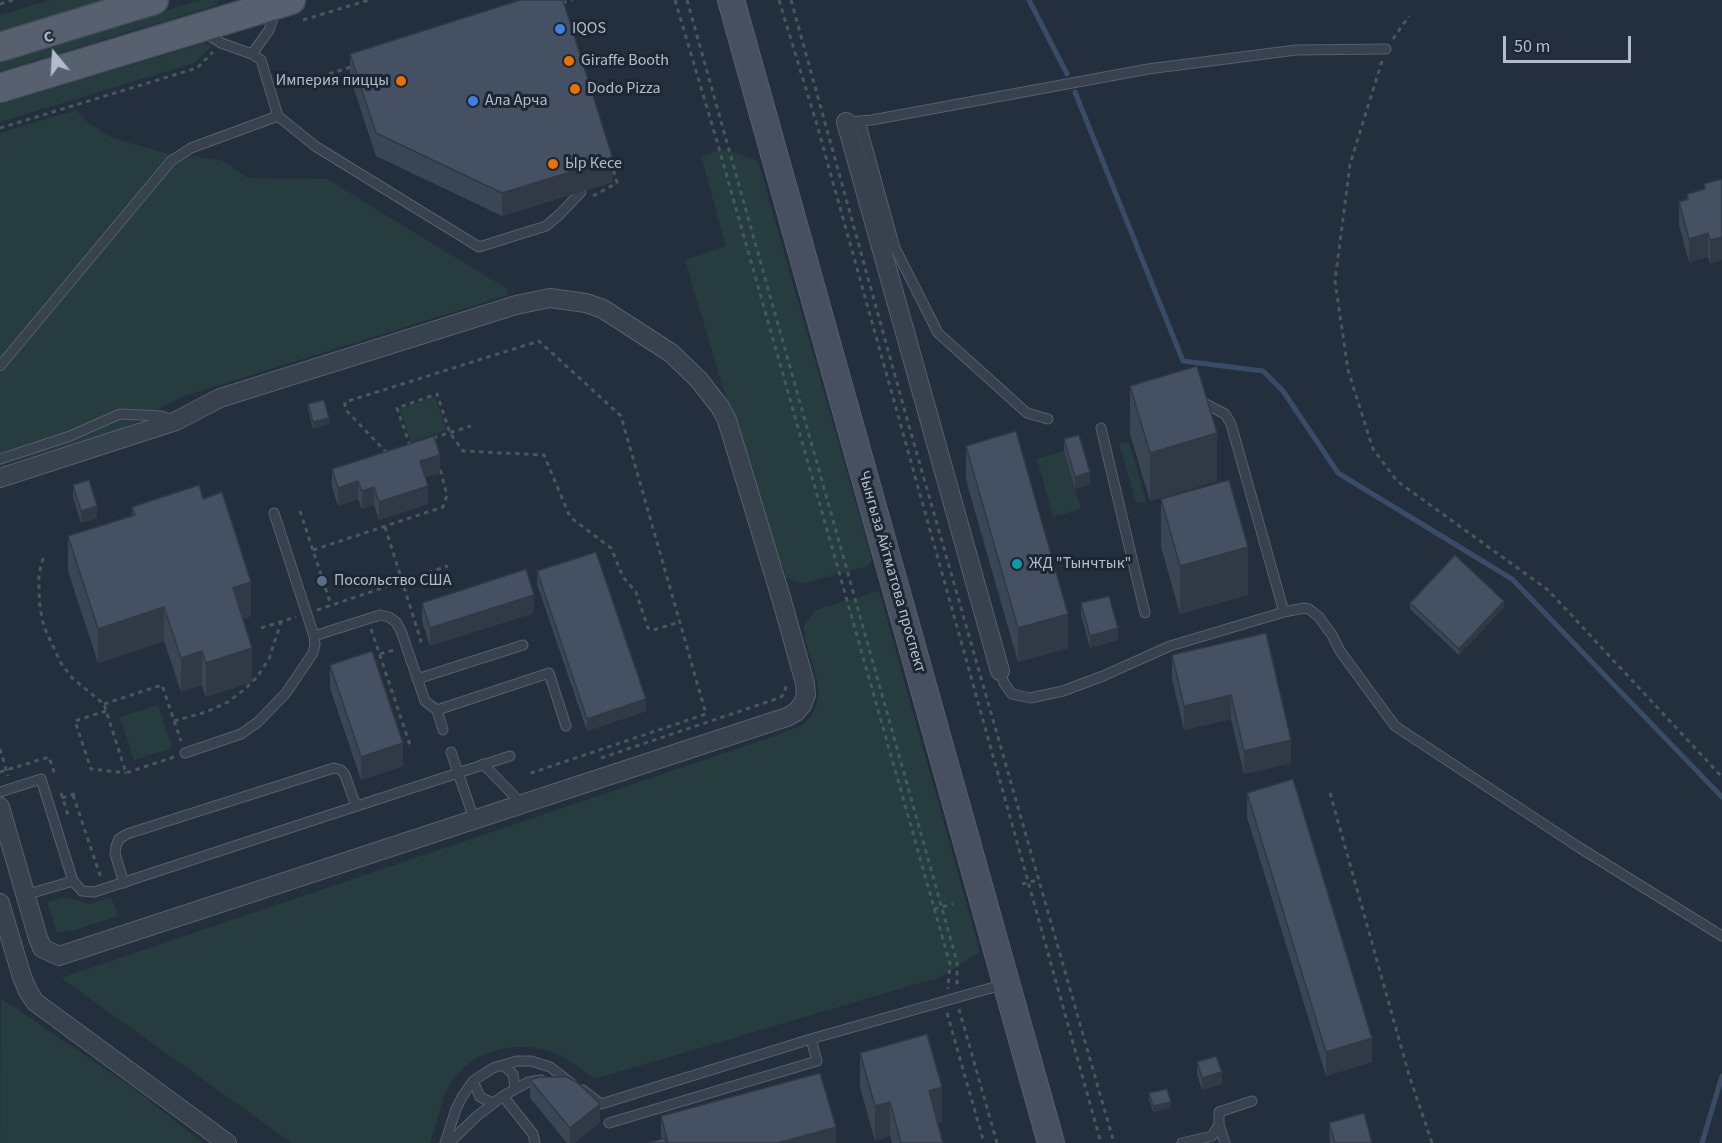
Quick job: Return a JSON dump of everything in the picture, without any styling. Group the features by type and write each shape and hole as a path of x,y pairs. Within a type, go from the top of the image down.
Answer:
{"main road":[{"path":"0,46 154,0"},
{"name":"Чынгыза Айтматова проспект","path":"731,0 1051,1143"},
{"path":"0,88 209,35 237,8 290,8"}],"street":[{"path":"853,121 1000,671"},
{"path":"0,478 176,422 220,398 516,305 550,298 586,303 603,309 671,353 699,380 720,406 727,420 805,683 806,694 802,705 787,717 59,956 42,948 38,938 0,807"},
{"path":"0,903 21,977 35,1002 227,1143"}],"lane":[{"path":"252,54 269,30 290,8"},
{"path":"209,35 261,60 278,116 315,146 479,247 546,226 581,192"},
{"path":"1048,420 1027,413 938,333 896,248 853,121 1148,69 1296,50 1386,49"},
{"path":"0,366 171,161 191,148 278,116"},
{"path":"1198,400 1225,414 1231,424 1284,612"},
{"path":"0,459 70,436 120,414 162,416 176,422"},
{"path":"1101,428 1145,613"},
{"path":"185,753 241,734 258,722 273,708 297,678 313,653 314,636 274,513"},
{"path":"1000,671 1004,683 1012,694 1030,698 1063,691 1170,646 1284,612 1310,609 1319,617 1340,651 1395,726 1580,848 1722,936"},
{"path":"314,636 380,615 396,622 401,630 425,701 436,710 443,730"},
{"path":"417,679 523,645"},
{"path":"436,710 549,674 566,726"},
{"path":"451,752 474,819"},
{"path":"0,792 41,780 73,881 81,891 88,893 510,756"},
{"path":"483,764 521,803"},
{"path":"124,883 115,854 116,846 119,840 127,834 138,830 333,768 341,770 345,776 356,806"},
{"path":"26,896 73,881"},
{"path":"447,1143 456,1109 473,1081 486,1072 503,1065 517,1061 531,1061 550,1067 601,1104 1006,983"},
{"path":"609,1123 817,1061 811,1040"},
{"path":"503,1065 513,1074 515,1088"},
{"path":"447,1143 493,1103 515,1088 528,1082 565,1080"},
{"path":"473,1081 480,1097 493,1103"},
{"path":"503,1096 533,1134 535,1143"},
{"path":"1225,1143 1219,1125 1219,1112 1251,1101"},
{"path":"1182,1143 1212,1136 1219,1125"}],"path":[{"path":"0,4 13,0"},
{"path":"290,8 369,0"},
{"path":"561,3 572,0"},
{"path":"675,0 717,138 950,964 947,1011 984,1143"},
{"path":"687,0 957,962 958,1006 997,1143"},
{"path":"779,0 817,125 1101,1143"},
{"path":"791,0 909,426 1114,1143"},
{"path":"1409,16 1386,49 1350,164 1335,281 1348,370 1373,448 1397,481 1548,590 1722,777"},
{"path":"0,128 197,68 209,35"},
{"path":"329,74 351,67"},
{"path":"560,214 617,183 610,160"},
{"path":"394,451 386,454 345,409 345,402 539,341 621,416 706,714 528,774"},
{"path":"410,446 397,408 437,394 450,433 463,451 544,456 570,517 611,548 622,577 636,592 648,628 653,630 680,622"},
{"path":"430,439 471,426"},
{"path":"402,448 420,443"},
{"path":"313,550 443,507 447,495 437,459"},
{"path":"300,511 332,605"},
{"path":"385,527 421,641"},
{"path":"43,558 39,574 40,608 44,627 60,663 72,678 104,704 126,773"},
{"path":"261,628 448,566"},
{"path":"368,619 411,748"},
{"path":"174,721 206,712 228,702 245,690 269,658 281,622"},
{"path":"374,672 384,669"},
{"path":"104,704 162,685 185,753 126,773 91,769 75,721 106,711"},
{"path":"1330,793 1409,1075 1432,1143"},
{"path":"62,798 75,794 102,880"},
{"path":"1022,884 1038,879"},
{"path":"934,909 953,903"}],"green space":[{"path":"50,0 107,0 0,32 0,15"},
{"path":"201,0 217,0 217,5 0,71 0,61"},
{"path":"202,44 212,46 194,63 0,122 0,104"},
{"path":"76,110 86,121 110,137 161,152 221,160 248,178 327,179 507,289 508,295 181,397 120,430 0,466 0,133"},
{"path":"724,149 758,161 872,560 868,566 804,583 795,582 786,577 722,385 685,260 726,246 701,156"},
{"path":"435,397 446,430 411,442 400,409"},
{"path":"1129,441 1146,501 1140,503 1136,502 1119,444"},
{"path":"1064,451 1081,509 1053,517 1037,459"},
{"path":"879,591 980,952 937,979 595,1079 564,1057 549,1051 532,1047 512,1047 494,1051 478,1057 453,1079 445,1093 430,1143 292,1143 61,978 803,725 811,717 819,692 804,626 816,610"},
{"path":"158,705 172,748 134,760 120,717"},
{"path":"65,897 90,904 111,897 118,916 69,932 68,930 57,933 47,902"},
{"path":"1,998 133,1088 203,1143 0,1143"}],"building":[{"name":"Ала Арча","path":"520,0 563,0 613,159 502,193 376,133 350,54"},
{"path":"1722,179 1722,237 1710,240 1708,233 1689,239 1679,202 1688,199 1687,194 1705,189 1704,184"},
{"path":"1197,366 1217,433 1150,453 1130,386"},
{"path":"324,400 329,418 313,422 308,404"},
{"name":"ЖД \"Тынчтык\"","path":"1016,431 1068,614 1018,628 966,446"},
{"path":"1079,435 1090,472 1075,477 1064,439"},
{"path":"434,436 440,455 420,461 428,486 379,502 374,487 362,491 358,481 338,488 332,469"},
{"path":"89,480 97,506 81,511 73,485"},
{"path":"1229,480 1248,547 1180,566 1161,499"},
{"path":"199,485 203,499 222,492 251,582 233,588 252,648 206,663 202,651 181,658 164,607 98,629 68,536 135,515 132,507"},
{"path":"596,552 646,699 587,719 537,571"},
{"path":"1455,555 1504,601 1459,649 1410,603"},
{"path":"526,569 534,595 430,628 422,603"},
{"path":"1109,596 1118,628 1090,636 1081,603"},
{"path":"1266,633 1291,740 1244,751 1231,695 1184,706 1172,655"},
{"path":"372,651 403,743 361,757 330,665"},
{"path":"1293,779 1372,1038 1326,1052 1247,793"},
{"path":"927,1034 942,1087 929,1091 943,1143 901,1143 890,1102 875,1106 860,1053"},
{"path":"1216,1056 1222,1072 1202,1078 1197,1062"},
{"path":"820,1073 836,1127 778,1143 668,1143 661,1116"},
{"path":"539,1077 567,1077 578,1083 600,1104 570,1128 530,1080"},
{"path":"1167,1089 1171,1102 1153,1106 1149,1093"},
{"path":"1364,1113 1372,1143 1335,1143 1329,1123"},
{"path":"665,1138 666,1143 647,1143"}],"waterway":[{"path":"1029,0 1067,74"},
{"path":"1075,92 1183,361 1263,371 1283,391 1338,473 1512,579 1722,797"},
{"path":"1702,1143 1722,1076"}],"place":[{"name":"IQOS","path":"560,29"},
{"name":"Giraffe Booth","path":"569,61"},
{"name":"Империя пиццы","path":"401,81"},
{"name":"Dodo Pizza","path":"575,89"},
{"name":"Ала Арча","path":"473,101"},
{"name":"Ыр Кесе","path":"553,164"},
{"name":"ЖД \"Тынчтык\"","path":"1017,564"},
{"name":"Посольство США","path":"322,581"}]}
